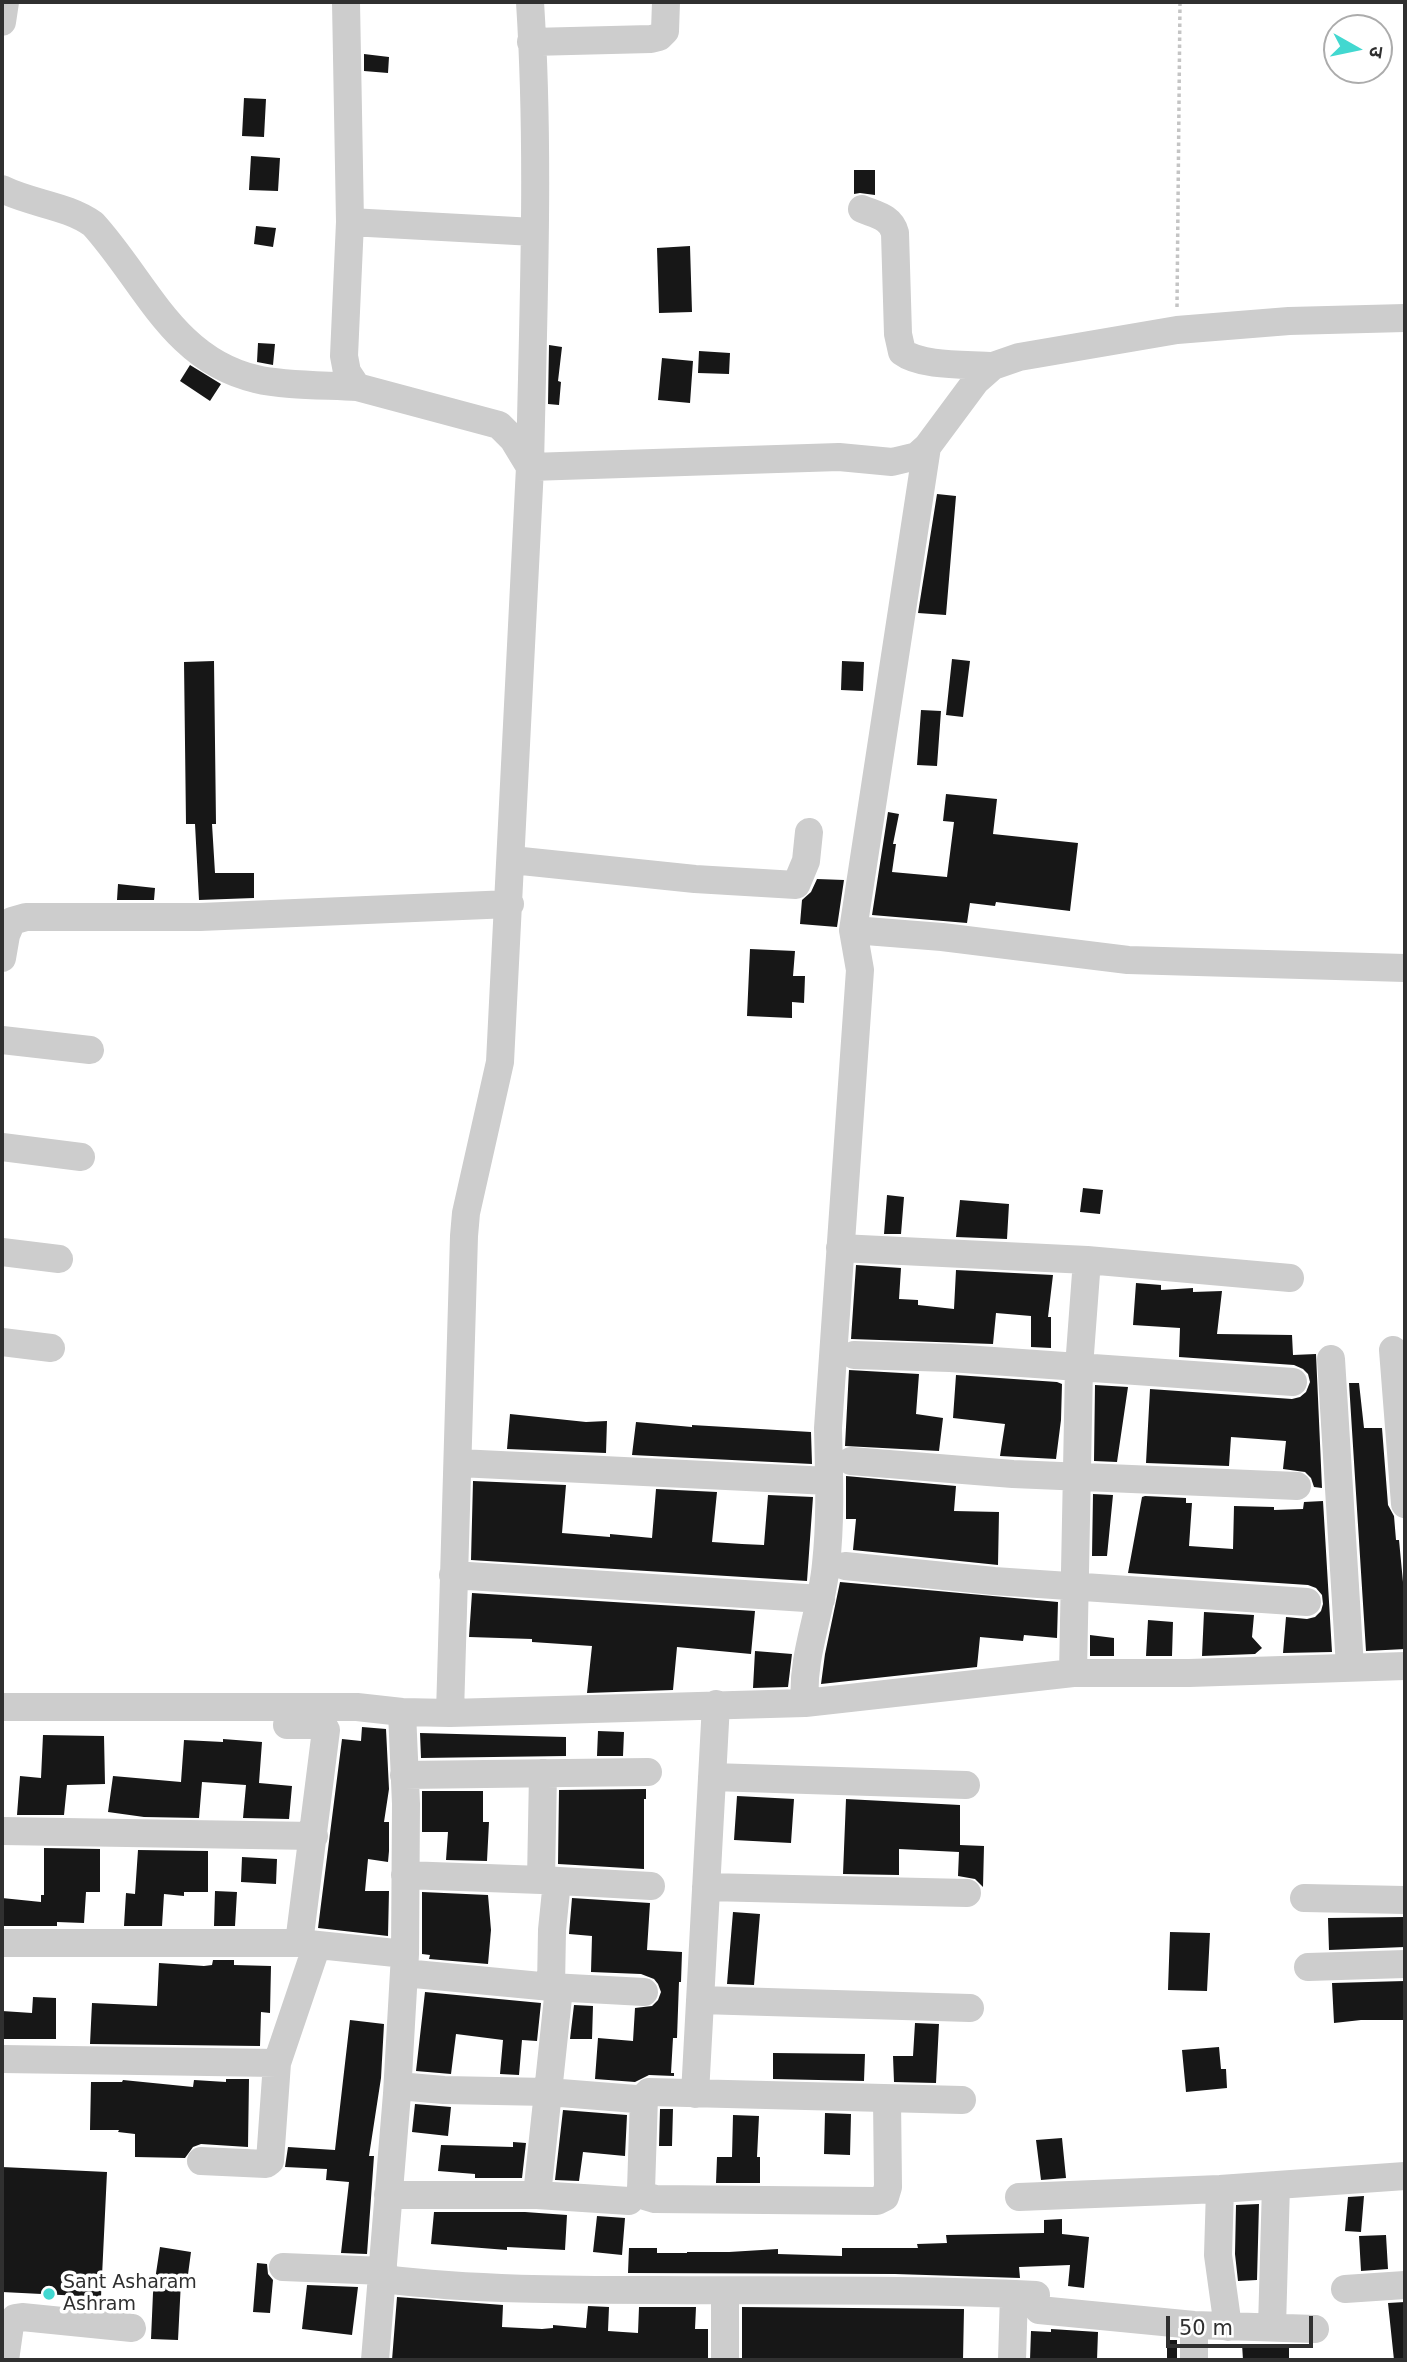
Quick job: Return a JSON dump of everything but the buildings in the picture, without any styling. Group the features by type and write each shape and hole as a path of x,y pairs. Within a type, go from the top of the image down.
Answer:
{"street":[{"path":"2,22 5,2"},
{"path":"346,2 350,222 344,356 347,372 357,387"},
{"path":"450,1713 466,1213 500,1062 510,904 530,467 534,232 530,2"},
{"path":"531,41 659,37 665,31 666,2"},
{"path":"2,189 77,213 93,224 171,327 198,352 229,370 257,380 357,387 499,425 513,439 530,467"},
{"path":"862,209 886,219 893,225 899,345 902,352 918,360 993,366"},
{"path":"350,222 534,232"},
{"path":"805,1703 803,1680 826,1564 830,1480 828,1428 860,970 853,930 912,455 976,381 993,366 1019,356 1177,330 1289,321 1405,318"},
{"path":"530,467 912,455"},
{"path":"512,860 695,879 796,885 806,861 809,832"},
{"path":"2,958 6,935 12,921 26,917 200,917 510,904"},
{"path":"853,930 942,937 1128,960 1405,968"},
{"path":"2,1040 90,1050"},
{"path":"2,1147 81,1157"},
{"path":"840,1248 1087,1260 1290,1278"},
{"path":"2,1251 59,1259"},
{"path":"1073,1673 1079,1367 1087,1260"},
{"path":"2,1342 51,1348"},
{"path":"1393,1350 1405,1504"},
{"path":"854,1355 1293,1382"},
{"path":"1331,1359 1350,1667"},
{"path":"851,1461 1077,1476 1297,1486"},
{"path":"459,1463 830,1480"},
{"path":"845,1566 1307,1602"},
{"path":"453,1575 821,1598"},
{"path":"2,1707 347,1707 450,1713 805,1703 1073,1673 1189,1673 1405,1665"},
{"path":"695,2094 716,1704"},
{"path":"374,2360 398,2086 404,1963 402,1712"},
{"path":"2,1724 320,1725 326,1730 314,1836 308,1944 277,2063 268,2163 201,2161"},
{"path":"404,1775 648,1772"},
{"path":"537,2196 555,1987 543,1773"},
{"path":"712,1777 966,1785"},
{"path":"2,1831 314,1836"},
{"path":"405,1875 651,1886"},
{"path":"706,1887 967,1893"},
{"path":"1304,1898 1405,1900"},
{"path":"2,1943 308,1944 404,1963 555,1987 645,1992"},
{"path":"1308,1967 1405,1964"},
{"path":"700,2000 970,2008"},
{"path":"2,2059 277,2063"},
{"path":"398,2086 455,2091 548,2092 636,2099"},
{"path":"887,2099 888,2187 885,2197 877,2201 655,2199 645,2196 641,2190 644,2097 649,2092 962,2100"},
{"path":"1019,2197 1220,2189 1405,2175"},
{"path":"1272,2328 1276,2185"},
{"path":"1220,2189 1218,2255 1228,2327"},
{"path":"388,2195 537,2196 629,2202"},
{"path":"283,2267 383,2275 429,2285 1030,2299 1194,2325 1315,2329"},
{"path":"1345,2289 1405,2285"},
{"path":"724,2291 725,2360"},
{"path":"1012,2360 1030,2299"},
{"path":"5,2360 10,2325 15,2318 132,2328"},
{"path":"1194,2325 1194,2360"}],"path":[{"path":"1177,330 1180,2"}],"place":[{"name":"Sant Asharam Ashram","path":"49,2294"}]}
